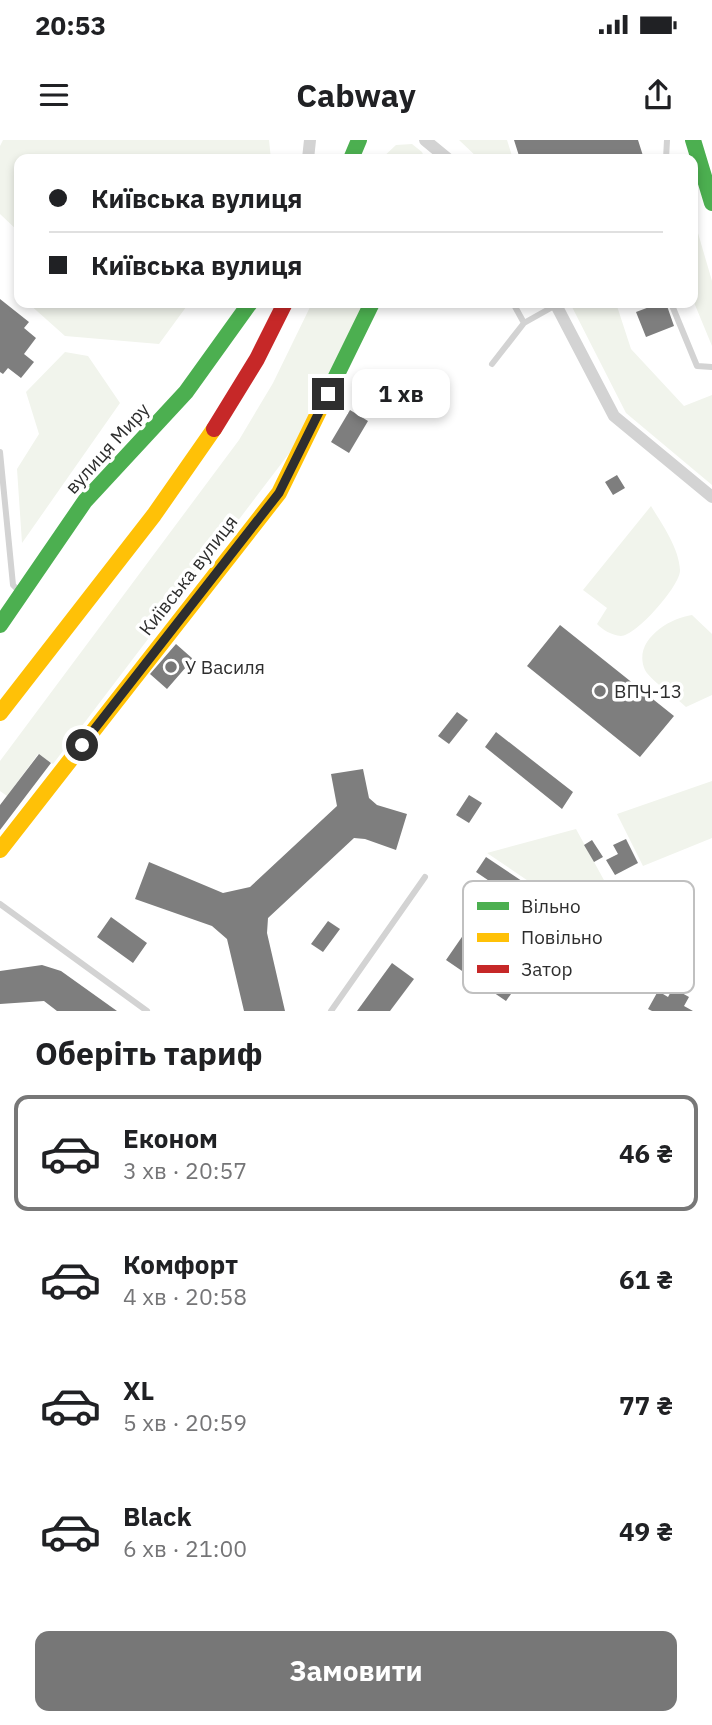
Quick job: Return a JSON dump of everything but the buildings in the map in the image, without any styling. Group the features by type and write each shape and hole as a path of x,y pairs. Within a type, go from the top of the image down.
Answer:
{"street":[{"path":"425,140 440,154"},
{"path":"698,157 712,203"},
{"name":"вулиця Миру","path":"0,625 85,501 186,392 246,308"},
{"path":"0,713 143,530 204,446 272,331 283,308"},
{"name":"Київська вулиця","path":"0,850 279,493 370,308"},
{"path":"558,308 614,416 712,497"}],"lane":[{"path":"516,308 524,323"},
{"path":"492,364 524,323 549,308"},
{"path":"673,308 697,366 712,367"},
{"path":"0,453 13,586 23,594"},
{"path":"0,499 4,509"},
{"path":"331,1011 425,877"},
{"path":"0,904 147,1011"}],"shaded area":[{"path":"3,140 269,140 270,154 14,154 14,227 0,214 0,146"},
{"path":"459,140 507,140 511,154 474,154"},
{"path":"412,144 423,154 386,154 396,145"},
{"path":"698,233 712,281 712,346 696,308"},
{"path":"34,308 185,308 159,344 65,336"},
{"path":"310,308 362,308 294,447 53,764 38,754 7,796 0,791 0,761 239,440 273,383"},
{"path":"573,308 618,308 631,349 684,406 712,395 712,485 626,413"},
{"path":"65,352 88,356 120,403 22,543 17,469 39,434 26,392"},
{"path":"651,506 677,553 680,570 678,577 666,597 647,619 628,634 614,635 597,624 607,608 583,590"},
{"path":"692,615 712,634 712,695 686,707 648,674 642,659 648,641 655,633 673,621"},
{"path":"712,781 712,838 643,866 617,814"},
{"path":"576,829 604,881 528,881 487,853"}],"traffic: fast":[{"path":"353,154 359,140"},
{"path":"693,140 697,154"},
{"path":"698,157 712,203"},
{"path":"0,625 85,501 186,392 246,308"},
{"path":"323,403 370,308"}],"traffic: slow":[{"path":"0,850 279,493 323,403"},
{"path":"0,713 154,515 214,429"}],"traffic: jam":[{"path":"214,429 257,359 282,308"}],"place":[{"name":"У Василя","path":"171,667"},
{"name":"ВПЧ-13","path":"600,691"}],"route":[{"path":"82,745 279,493 328,394"}]}
